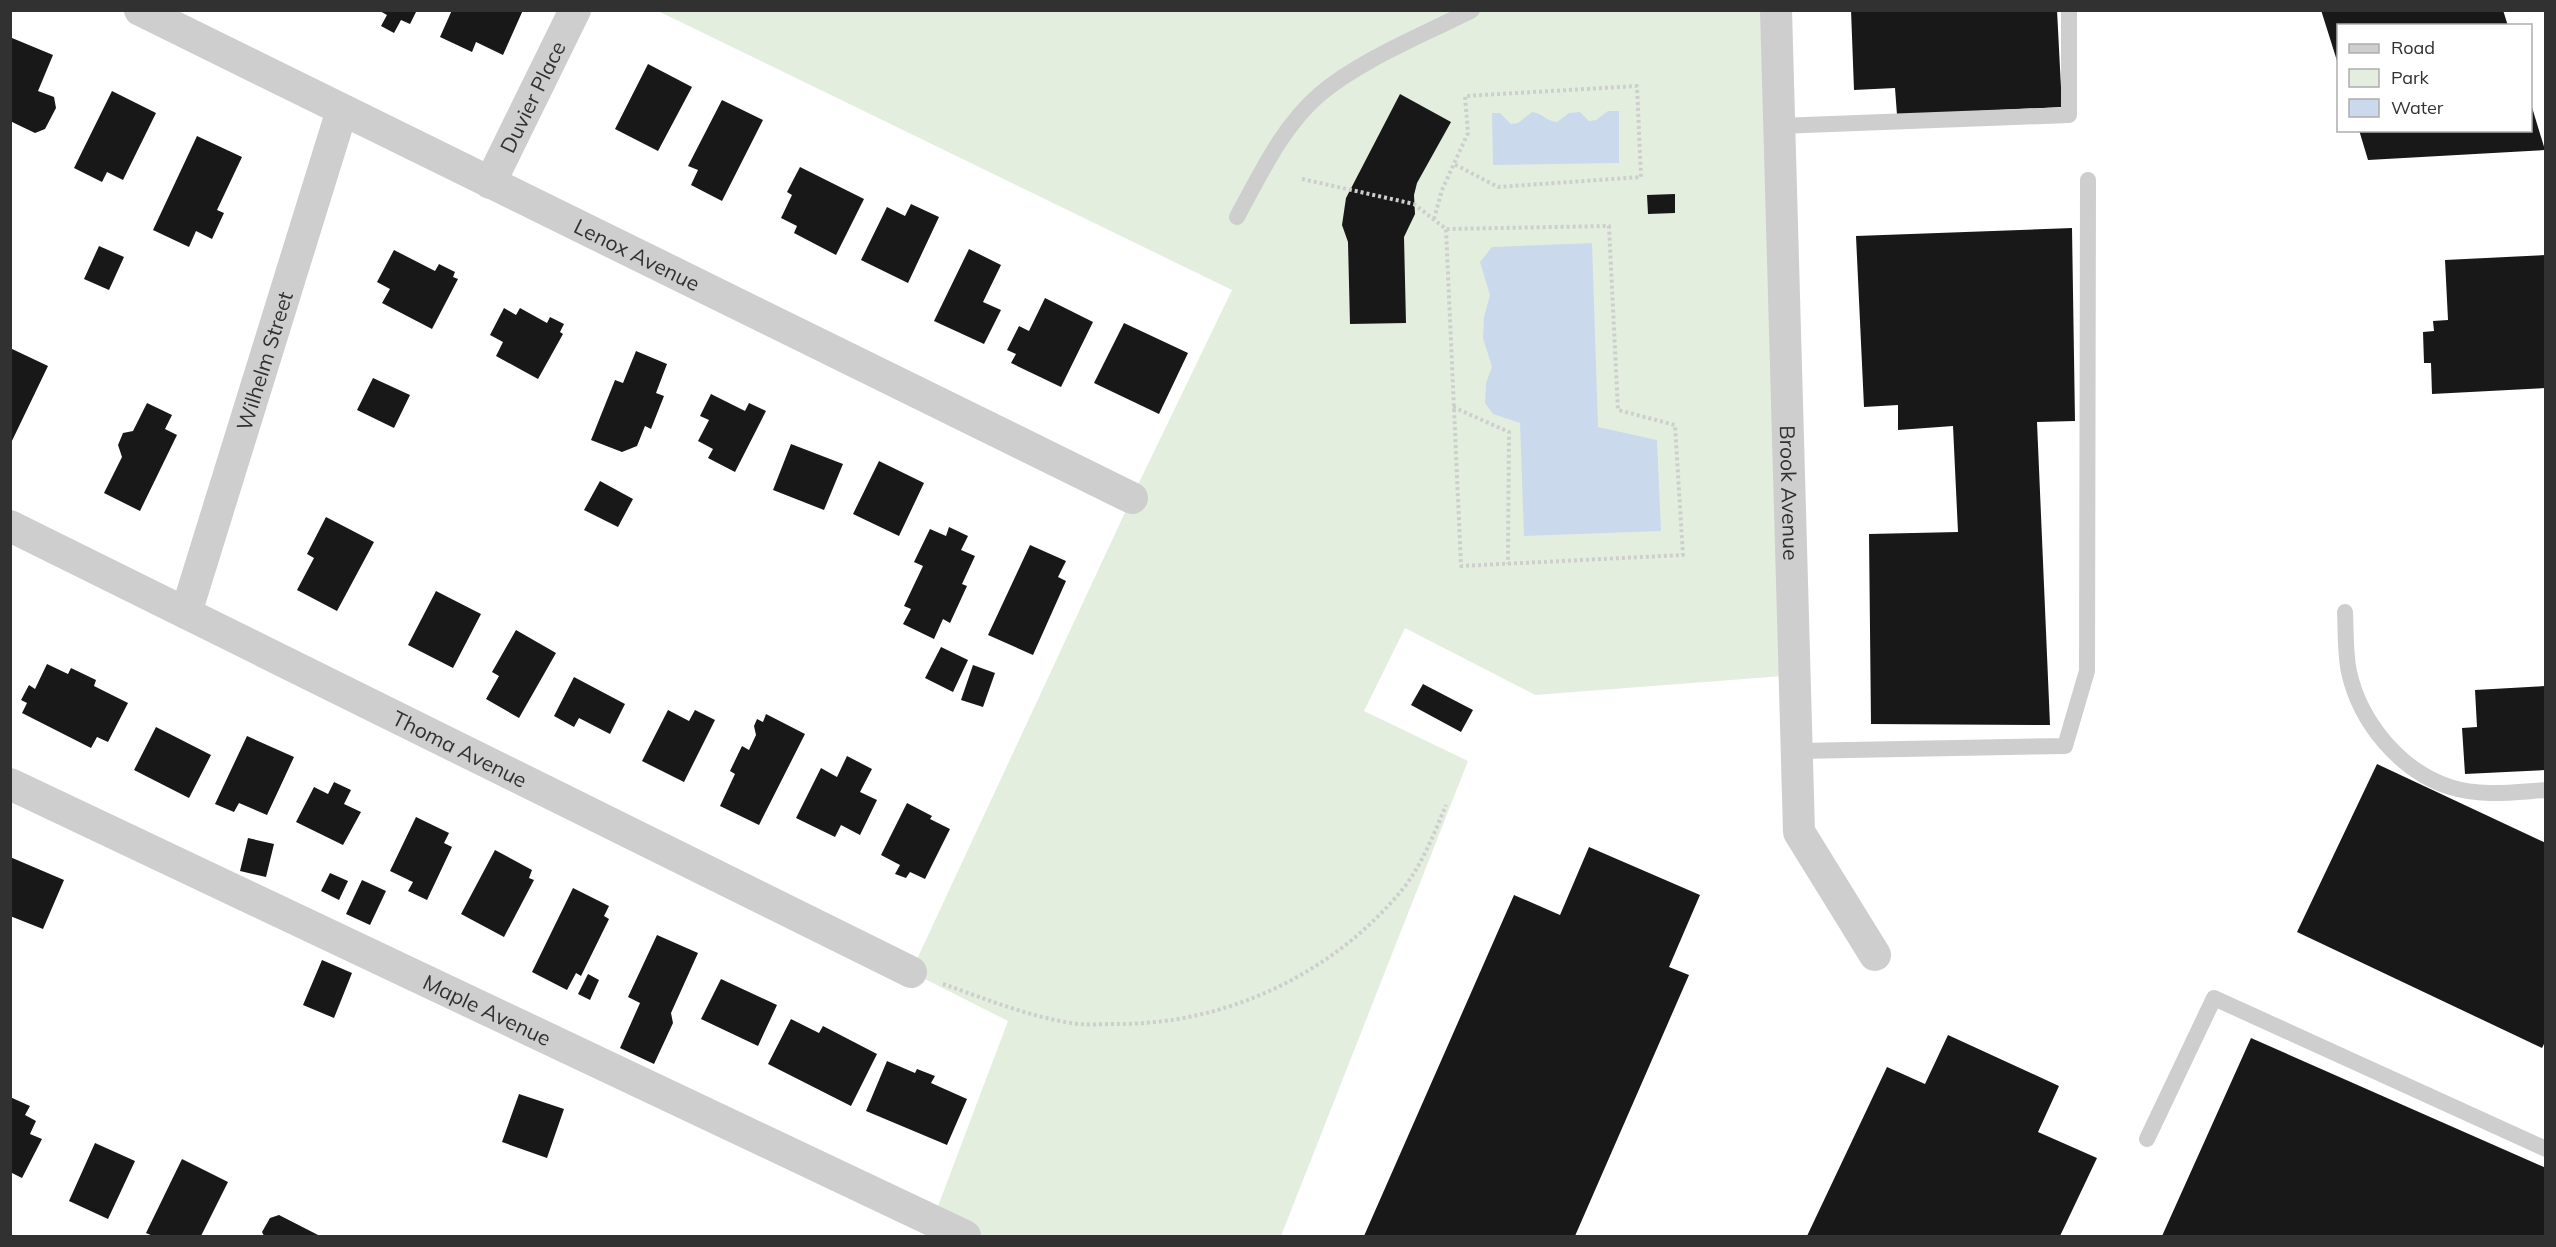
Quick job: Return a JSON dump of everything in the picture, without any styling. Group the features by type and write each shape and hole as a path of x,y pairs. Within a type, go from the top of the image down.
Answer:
{"street":[{"name":"Lenox Avenue","path":"140,10 1132,498"},
{"name":"Duvier Place","path":"490,183 575,10"},
{"name":"Brook Avenue","path":"1776,10 1799,832 1875,955"},
{"name":"Wilhelm Street","path":"186,613 342,110"},
{"name":"Thoma Avenue","path":"10,526 911,972"},
{"name":"Maple Avenue","path":"10,784 965,1236"}],"lane":[{"path":"1237,217 1277,144 1318,96 1350,73 1472,10"},
{"path":"1779,126 2068,115 2069,10"},
{"path":"1797,751 2065,746 2087,670 2088,180"},
{"path":"2345,612 2348,670 2358,704 2382,739 2400,760 2422,774 2450,787 2493,794 2546,790"},
{"path":"2147,1139 2214,998 2546,1149"}],"path":[{"path":"1434,219 1442,190 1468,133 1465,96 1637,86 1641,177 1498,187 1454,164"},
{"path":"1302,179 1414,204 1446,228 1609,226 1618,410 1675,425 1683,555 1461,566 1446,228"},
{"path":"1453,407 1509,432 1508,564"},
{"path":"911,972 1009,1007 1078,1024 1145,1024 1211,1013 1265,993 1316,968 1362,933 1403,889 1426,851 1446,805"}],"green space":[{"path":"658,11 1776,11 1795,675 1535,695 1405,628 1364,711 1468,761 1281,1236 965,1236 932,1222 1008,1021 911,972 1135,491 1232,290"}],"water":[{"path":"1608,111 1619,111 1619,163 1493,165 1492,113 1500,113 1511,124 1518,123 1532,112 1557,122 1569,113 1580,112 1589,121 1596,120"},
{"path":"1592,243 1598,427 1657,440 1661,531 1524,536 1520,423 1493,414 1485,403 1486,383 1492,367 1483,338 1484,317 1490,295 1480,262 1492,247"}],"building":[{"path":"378,10 417,10 410,24 401,20 394,33 381,26 387,15"},
{"path":"452,10 523,10 503,55 476,42 472,52 440,37"},
{"path":"1851,10 2057,10 2062,107 1897,115 1895,88 1854,90"},
{"path":"2321,10 2503,10 2507,24 2337,24 2337,61"},
{"path":"12,38 53,55 38,91 54,97 56,108 45,129 35,133 10,121 10,43"},
{"path":"648,64 692,87 658,151 615,129"},
{"path":"112,91 156,113 123,180 107,172 102,182 74,168"},
{"path":"1400,94 1451,122 1417,183 1414,195 1415,214 1404,237 1406,323 1350,324 1348,242 1342,225 1346,198"},
{"path":"722,100 763,120 722,201 691,185 698,170 688,166"},
{"path":"2532,107 2545,150 2368,160 2360,132 2532,132"},
{"path":"197,136 242,157 217,210 224,213 212,239 196,231 189,247 153,230"},
{"path":"800,167 864,199 836,255 794,233 797,226 781,218 792,195 787,192"},
{"path":"1675,194 1675,213 1648,214 1647,195"},
{"path":"911,204 939,217 908,283 861,260 887,207 905,216"},
{"path":"2072,228 2075,421 2037,422 2050,725 1871,724 1869,534 1958,532 1953,426 1898,430 1898,405 1864,407 1856,236"},
{"path":"99,246 124,257 109,290 84,279"},
{"path":"969,249 1001,265 983,302 1001,310 984,344 934,321"},
{"path":"394,250 435,271 439,264 455,272 453,277 458,279 432,329 382,303 390,289 377,282"},
{"path":"2546,255 2546,388 2432,394 2431,363 2424,363 2423,332 2434,331 2433,321 2448,320 2445,260"},
{"path":"1045,298 1093,322 1061,387 1011,363 1016,354 1007,350 1019,326 1029,331"},
{"path":"504,308 516,315 520,308 547,323 550,317 564,324 560,332 563,334 538,379 496,356 503,342 490,335"},
{"path":"1124,323 1188,353 1159,414 1094,383"},
{"path":"10,348 48,366 10,445"},
{"path":"636,351 667,364 656,393 664,396 651,429 645,426 637,446 622,452 591,440 615,380 623,383"},
{"path":"373,378 410,395 394,428 357,410"},
{"path":"711,394 745,411 749,403 766,411 735,472 708,458 713,449 698,441 709,420 700,416"},
{"path":"147,403 172,415 165,429 177,435 140,511 104,493 122,457 118,445 123,433 133,431"},
{"path":"791,444 843,464 824,510 773,490"},
{"path":"879,461 924,483 899,536 853,514"},
{"path":"600,481 633,499 618,527 584,510"},
{"path":"326,517 374,542 337,611 297,590 314,558 307,554"},
{"path":"949,527 968,536 961,550 975,556 962,584 967,586 950,623 943,619 934,639 903,624 911,609 904,606 923,566 914,562 930,529 946,536"},
{"path":"1030,545 1066,561 1058,577 1066,581 1033,655 988,635"},
{"path":"436,591 481,614 453,668 408,645"},
{"path":"516,630 556,653 519,718 486,699 499,676 492,672"},
{"path":"941,647 968,660 953,692 925,678"},
{"path":"47,664 68,674 71,668 96,680 94,686 128,703 108,742 97,737 91,748 22,713 27,703 21,700 29,685 35,689"},
{"path":"973,665 995,673 983,707 961,700"},
{"path":"574,677 625,704 610,734 579,718 574,727 554,716"},
{"path":"1423,684 1473,710 1461,732 1411,705"},
{"path":"2546,686 2546,770 2465,774 2462,728 2477,727 2475,690"},
{"path":"668,710 689,721 695,710 715,720 684,782 642,761"},
{"path":"766,714 805,734 759,825 720,806 735,774 730,771 742,746 749,750 756,735 754,726 757,719 763,722"},
{"path":"156,727 211,755 189,798 134,770"},
{"path":"247,736 294,757 267,815 239,803 234,812 215,804"},
{"path":"847,756 872,769 860,792 877,800 860,835 841,825 835,837 796,818 821,768 837,777"},
{"path":"2377,764 2546,843 2546,1040 2542,1048 2297,932"},
{"path":"334,782 351,790 344,804 361,812 343,845 296,822 314,787 328,794"},
{"path":"907,803 932,816 930,819 950,829 925,879 910,872 906,878 895,874 900,865 881,855"},
{"path":"416,817 449,833 444,843 452,847 427,900 408,891 413,882 390,871"},
{"path":"248,838 274,844 266,877 240,871"},
{"path":"1589,847 1700,895 1669,967 1689,975 1575,1236 1364,1236 1514,895 1560,915"},
{"path":"495,850 532,870 529,878 534,880 504,937 461,914"},
{"path":"10,857 64,880 43,929 10,916"},
{"path":"330,873 348,881 339,900 321,891"},
{"path":"362,880 386,891 370,925 346,914"},
{"path":"573,888 609,906 604,916 609,919 581,976 576,973 567,990 532,972"},
{"path":"657,935 698,953 671,1013 673,1023 654,1064 620,1048 640,1003 628,997"},
{"path":"322,960 352,973 334,1018 303,1005"},
{"path":"588,974 599,980 590,1000 578,994"},
{"path":"721,979 777,1005 758,1046 701,1019"},
{"path":"791,1019 819,1033 823,1026 877,1054 851,1106 768,1064"},
{"path":"1948,1035 2059,1086 2038,1132 2097,1158 2060,1236 1807,1236 1887,1067 1925,1084"},
{"path":"2251,1038 2546,1168 2546,1236 2162,1236"},
{"path":"887,1061 915,1073 917,1069 935,1076 931,1083 967,1099 947,1145 866,1111"},
{"path":"519,1094 564,1109 547,1158 502,1142"},
{"path":"10,1097 30,1106 25,1115 36,1121 30,1134 42,1139 22,1178 10,1172"},
{"path":"95,1143 135,1161 108,1219 69,1201"},
{"path":"182,1159 228,1182 201,1236 153,1236 146,1233"},
{"path":"279,1215 320,1236 264,1236 262,1232 270,1218"}]}
